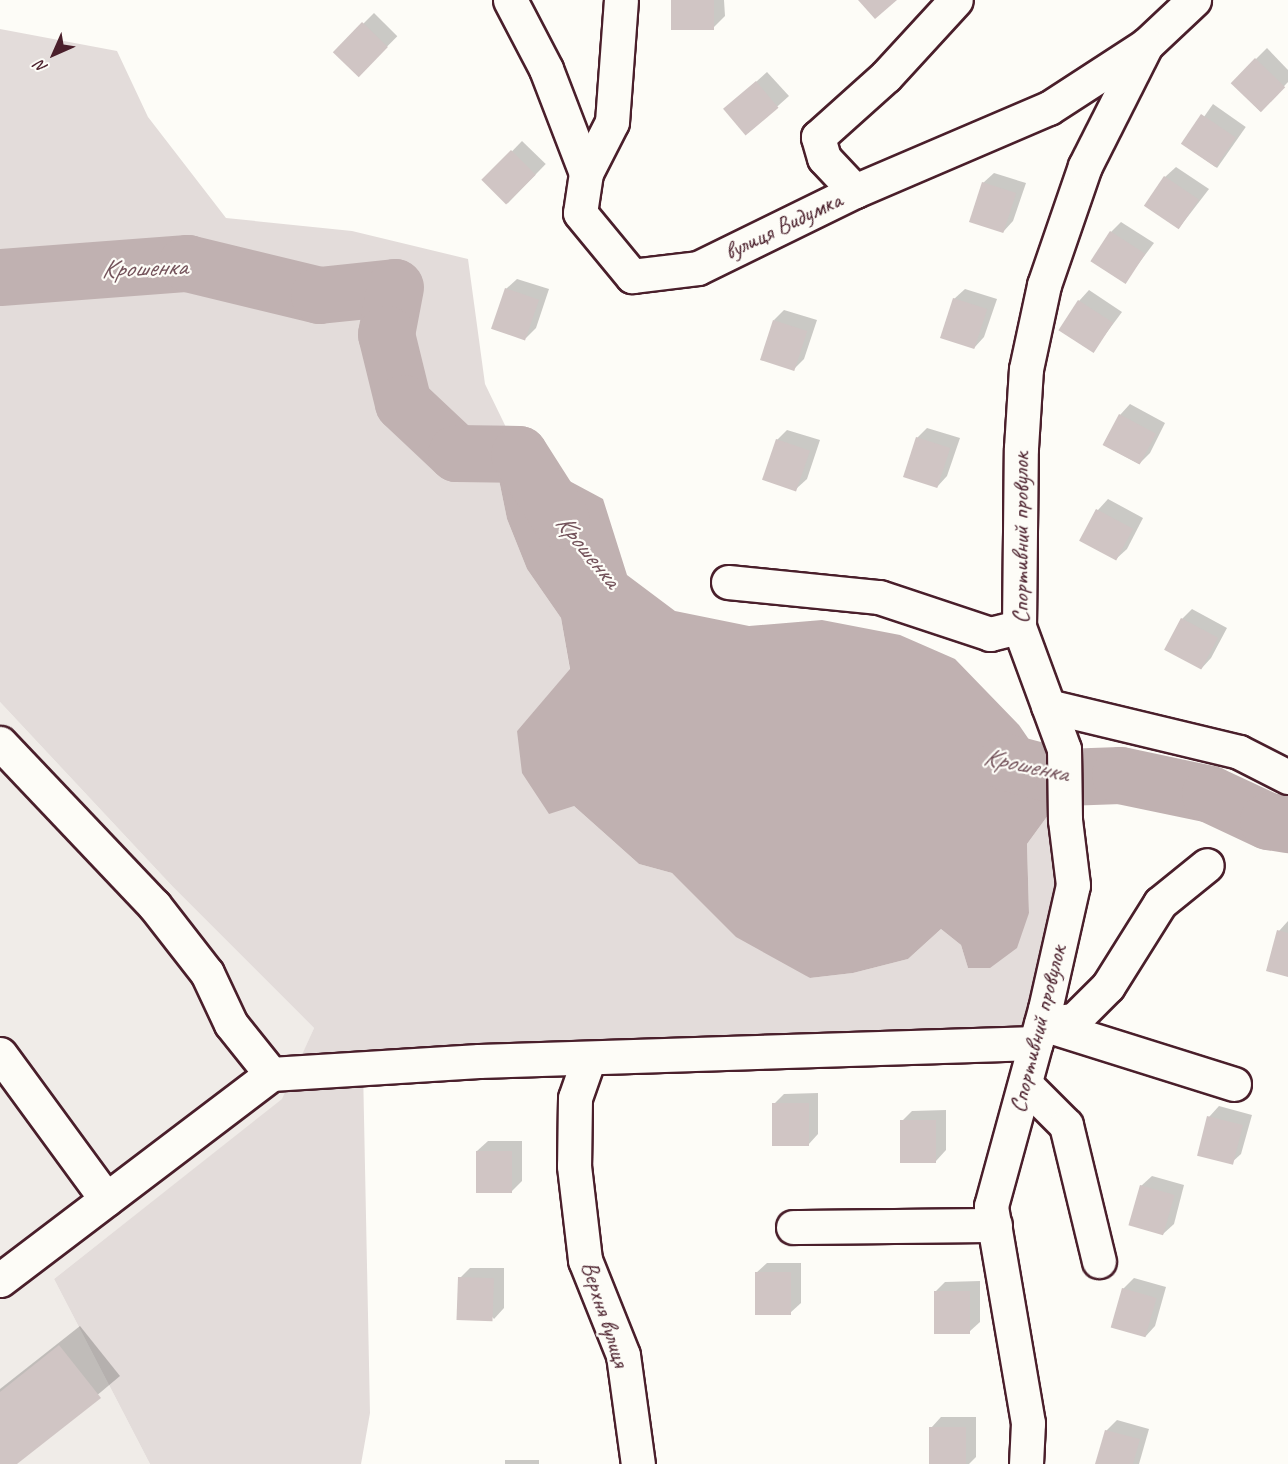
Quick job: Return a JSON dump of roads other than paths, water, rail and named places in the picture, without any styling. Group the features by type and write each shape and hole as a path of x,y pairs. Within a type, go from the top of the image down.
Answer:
{"street":[{"name":"вулиця Видумка","path":"510,0 546,69 586,172 580,213 632,276 698,268 855,191 1049,108 1146,45 1194,0"},
{"path":"586,172 612,122 621,0"},
{"path":"855,191 824,158 818,137 886,76 956,0"},
{"name":"Спортивний провулок","path":"1026,1464 1028,1423 991,1206 1039,1034 1073,885 1065,820 1064,749 1018,627 1020,448 1028,358 1044,285 1085,166 1146,45"},
{"path":"728,582 879,597 990,634 1018,627"},
{"path":"1048,705 1239,752 1288,777"},
{"path":"0,743 154,905 207,973 231,1024 271,1074"},
{"path":"1039,1034 1074,1020 1108,986 1160,903 1208,865"},
{"path":"0,1280 271,1074 479,1060 589,1058 1039,1034 1234,1084"},
{"path":"1,1057 106,1199"},
{"name":"Верхня вулиця","path":"589,1058 575,1098 574,1166 584,1248 623,1355 638,1464"},
{"path":"1025,1084 1066,1125 1099,1261"},
{"path":"793,1227 995,1225"}],"water":[{"path":"519,454 603,499 627,575 675,611 749,626 822,620 900,635 955,659 1019,725 1043,760 1064,777 1054,807 1027,844 1029,913 1017,948 990,968 968,968 961,945 941,929 908,959 853,973 810,978 736,937 672,873 639,864 574,806 549,814 522,773 517,731 570,669 561,618 527,569 507,519 498,475"}],"waterway":[{"name":"Крошенка","path":"0,277 187,263 319,295 395,287 386,334 403,403 456,453 519,454 561,520"},
{"name":"Крошенка","path":"1006,762 1064,777 1120,775 1210,794 1268,821 1288,824"}]}
